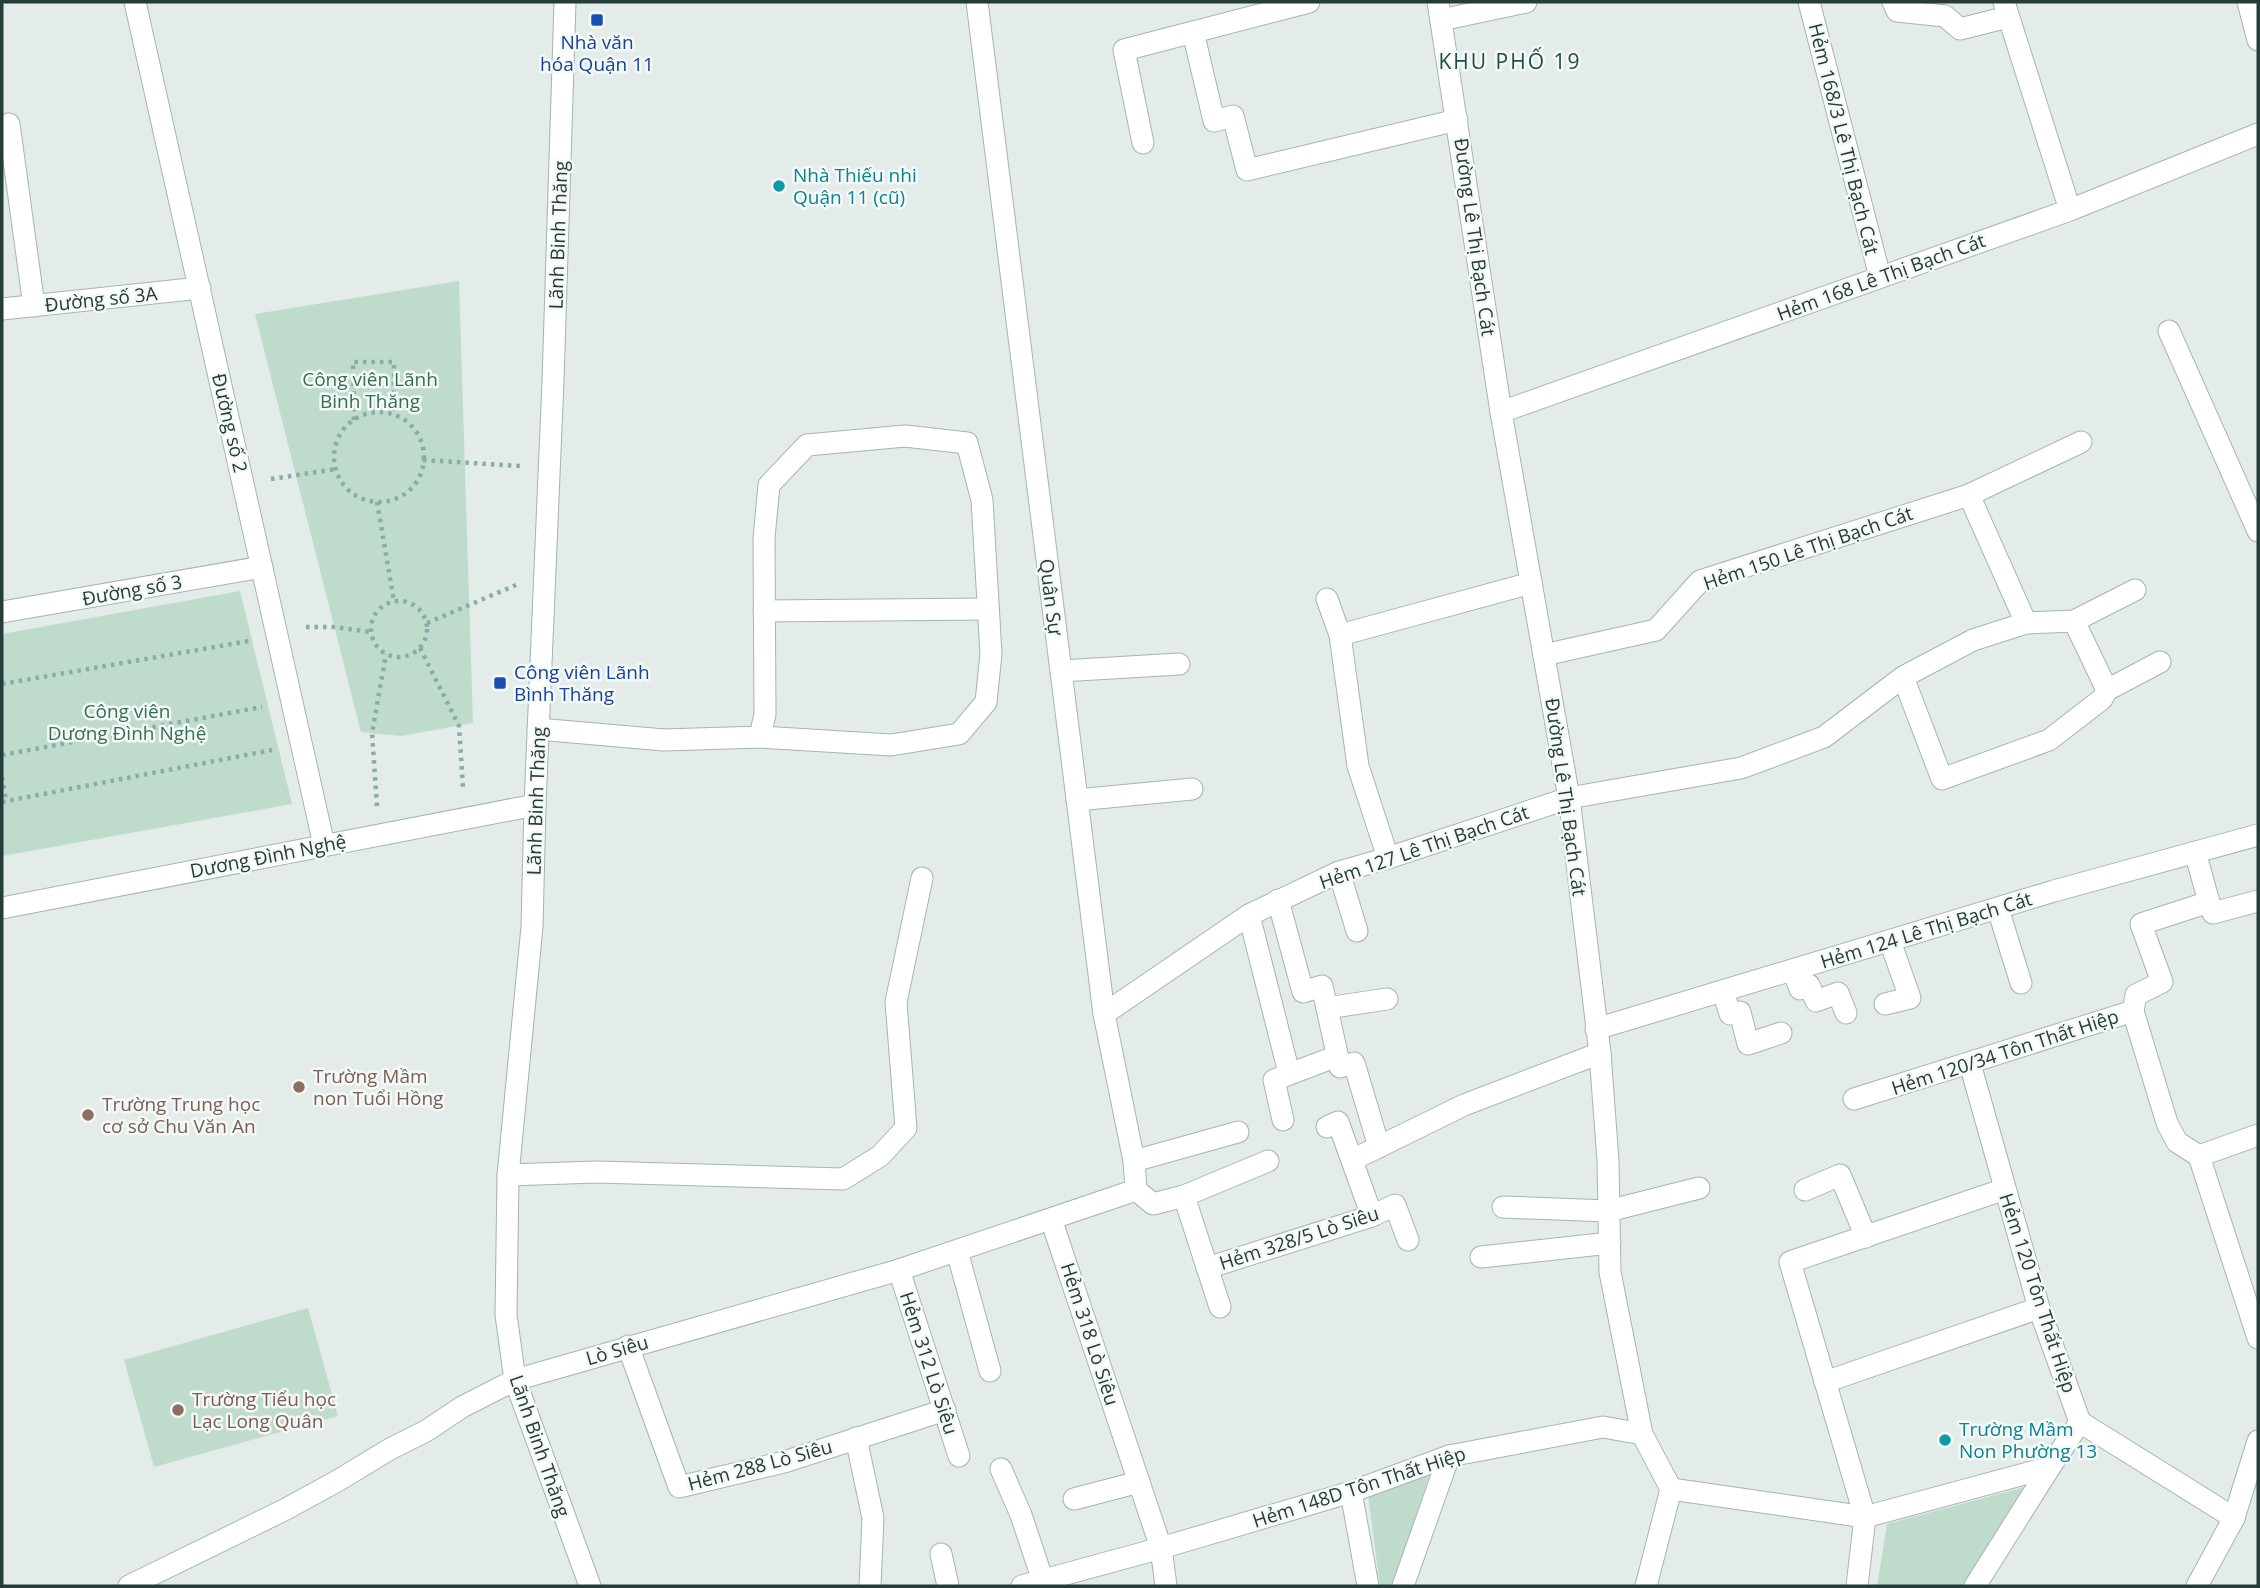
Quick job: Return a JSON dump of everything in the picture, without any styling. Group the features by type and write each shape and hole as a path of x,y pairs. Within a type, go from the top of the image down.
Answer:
{"street":[{"name":"Đường số 2","path":"135,2 324,845"},
{"name":"Lãnh Binh Thăng","path":"565,2 532,928 508,1175 506,1315 515,1380 590,1586"},
{"name":"Quân Sự","path":"977,2 1104,1014 1134,1161 1136,1190"},
{"path":"1143,143 1124,50 1309,2"},
{"path":"1440,11 1526,2"},
{"name":"Hẻm 168/3 Lê Thị Bạch Cát","path":"1809,2 1880,277"},
{"path":"1893,2 1897,11 1945,16 1961,29 2006,9 2070,210"},
{"path":"2248,2 2258,40"},
{"name":"Đường Lê Thị Bạch Cát","path":"1440,11 1501,412 1569,798 1600,1053 1608,1161 1610,1272 1642,1434 1671,1489"},
{"path":"1193,32 1214,121 1233,116 1247,170 1457,120"},
{"path":"9,124 34,306"},
{"name":"Hẻm 168 Lê Thị Bạch Cát","path":"1501,412 2070,210 2258,134"},
{"name":"Đường số 3A","path":"2,309 200,288"},
{"path":"2169,331 2258,531"},
{"path":"538,729 664,740 760,737 891,745 959,734 986,702 991,654 982,500 967,443 905,436 807,446 769,485 764,538 765,714 760,737"},
{"name":"Hẻm 150 Lê Thị Bạch Cát","path":"1544,655 1656,630 1700,581 1969,495 2081,442"},
{"path":"1969,495 2026,623"},
{"name":"Đường số 3","path":"2,612 262,567"},
{"path":"1340,635 1531,583"},
{"path":"2107,690 2074,621 2135,590"},
{"path":"1327,599 1340,635 1358,765 1388,858"},
{"path":"764,611 988,609"},
{"name":"Hẻm 127 Lê Thị Bạch Cát","path":"1104,1014 1249,915 1339,872 1569,798 1741,768 1824,737 1903,677 1973,640 2026,623 2074,621"},
{"path":"1903,677 1942,779 2049,740 2102,699 2107,690 2160,662"},
{"path":"1061,671 1179,664"},
{"path":"1077,800 1192,789"},
{"name":"Dương Đình Nghệ","path":"2,908 535,805"},
{"name":"Hẻm 124 Lê Thị Bạch Cát","path":"1596,1029 1998,909 2258,835"},
{"path":"2195,852 2213,913 2258,901"},
{"path":"1339,872 1357,931"},
{"path":"508,1175 597,1172 843,1179 880,1156 906,1128 897,1002 922,878"},
{"path":"1278,900 1303,992 1322,986 1340,1067 1354,1063 1379,1147"},
{"name":"Hẻm 120/34 Tôn Thất Hiệp","path":"1854,1099 2133,1011 2136,995 2162,982 2141,924 2209,902"},
{"path":"1998,909 2021,983"},
{"path":"1249,915 1289,1073"},
{"path":"1885,1003 1910,998 1890,941"},
{"path":"1793,970 1800,989 1809,985 1816,1001 1838,993 1846,1013"},
{"path":"1723,991 1730,1014 1740,1012 1748,1044 1781,1034"},
{"path":"1327,1008 1387,999"},
{"path":"2133,1011 2167,1123 2177,1142 2199,1156 2258,1338"},
{"path":"1352,1160 1464,1105 1600,1053"},
{"path":"1283,1120 1274,1080 1337,1056"},
{"name":"Hẻm 120 Tôn Thất Hiệp","path":"1970,1064 2039,1308 2080,1422"},
{"path":"1327,1127 1338,1122 1371,1216"},
{"path":"1134,1161 1238,1132"},
{"path":"2199,1156 2258,1135"},
{"path":"1136,1190 1153,1205 1184,1196 1268,1161"},
{"path":"1805,1190 1840,1175 1866,1237"},
{"path":"1503,1207 1608,1211 1699,1188"},
{"path":"1857,1586 1866,1517 1790,1262 2005,1189"},
{"name":"Lò Siêu","path":"130,1586 286,1509 426,1431 462,1407 515,1380 899,1270 1136,1190"},
{"path":"1184,1196 1220,1307"},
{"name":"Hẻm 328/5 Lò Siêu","path":"1207,1268 1371,1216 1395,1205 1408,1240"},
{"name":"Hẻm 318 Lò Siêu","path":"1051,1219 1161,1548 1166,1586"},
{"path":"1481,1257 1610,1243"},
{"path":"957,1251 990,1371"},
{"name":"Hẻm 312 Lò Siêu","path":"899,1270 959,1456"},
{"path":"1825,1382 2039,1308"},
{"name":"Hẻm 288 Lò Siêu","path":"628,1346 679,1487 784,1462 945,1410"},
{"path":"1975,1586 2080,1422 2234,1518"},
{"name":"Hẻm 148D Tôn Thất Hiệp","path":"1022,1586 1043,1581 1065,1581 1161,1548 1352,1492 1448,1456 1603,1427 1642,1434"},
{"path":"856,1438 873,1518 870,1586"},
{"path":"2197,1586 2252,1483 2258,1441"},
{"path":"1403,1586 1448,1456"},
{"path":"1646,1586 1671,1489 1866,1517 2050,1467"},
{"path":"1001,1469 1021,1516 1043,1581"},
{"path":"1074,1499 1139,1482"},
{"path":"1352,1492 1368,1586"},
{"path":"940,1554 948,1586"}],"path":[{"path":"354,420 352,362 394,362 394,415"},
{"path":"372,412 394,415 411,426 419,438 423,467 417,481 406,493 377,502 362,499 349,490 339,478 334,449 339,436 354,420 372,412"},
{"path":"423,460 550,468"},
{"path":"244,485 336,469"},
{"path":"377,502 394,601"},
{"path":"427,623 545,573"},
{"path":"394,601 409,602 417,607 427,623 428,632 420,648 404,657 386,654 373,641 371,632 375,614 394,601"},
{"path":"2,684 277,631 334,627 371,632"},
{"path":"420,648 459,726 465,818"},
{"path":"379,835 372,733 386,654"},
{"path":"2,755 292,701"},
{"path":"2,777 4,802 302,745"}],"green space":[{"name":"Công viên Lãnh Binh Thăng","path":"459,281 473,723 401,736 361,732 255,314"},
{"name":"Công viên Dương Đình Nghệ","path":"240,591 292,804 2,856 2,634"},
{"path":"308,1308 338,1416 154,1467 124,1360"},
{"path":"1434,1461 1393,1586 1380,1586 1366,1480"},
{"path":"2025,1487 1962,1586 1877,1586 1887,1524"}],"place":[{"name":"Nhà văn hóa Quận 11","path":"597,20"},
{"name":"Nhà Thiếu nhi Quận 11 (cũ)","path":"779,186"},
{"name":"Công viên Lãnh Bình Thăng","path":"500,683"},
{"name":"Trường Mầm non Tuổi Hồng","path":"299,1087"},
{"name":"Trường Trung học cơ sở Chu Văn An","path":"88,1115"},
{"name":"Trường Tiểu học Lạc Long Quân","path":"178,1410"},
{"name":"Trường Mầm Non Phường 13","path":"1945,1440"}],"district":[{"name":"KHU PHỐ 19","path":"1510,62"}]}
